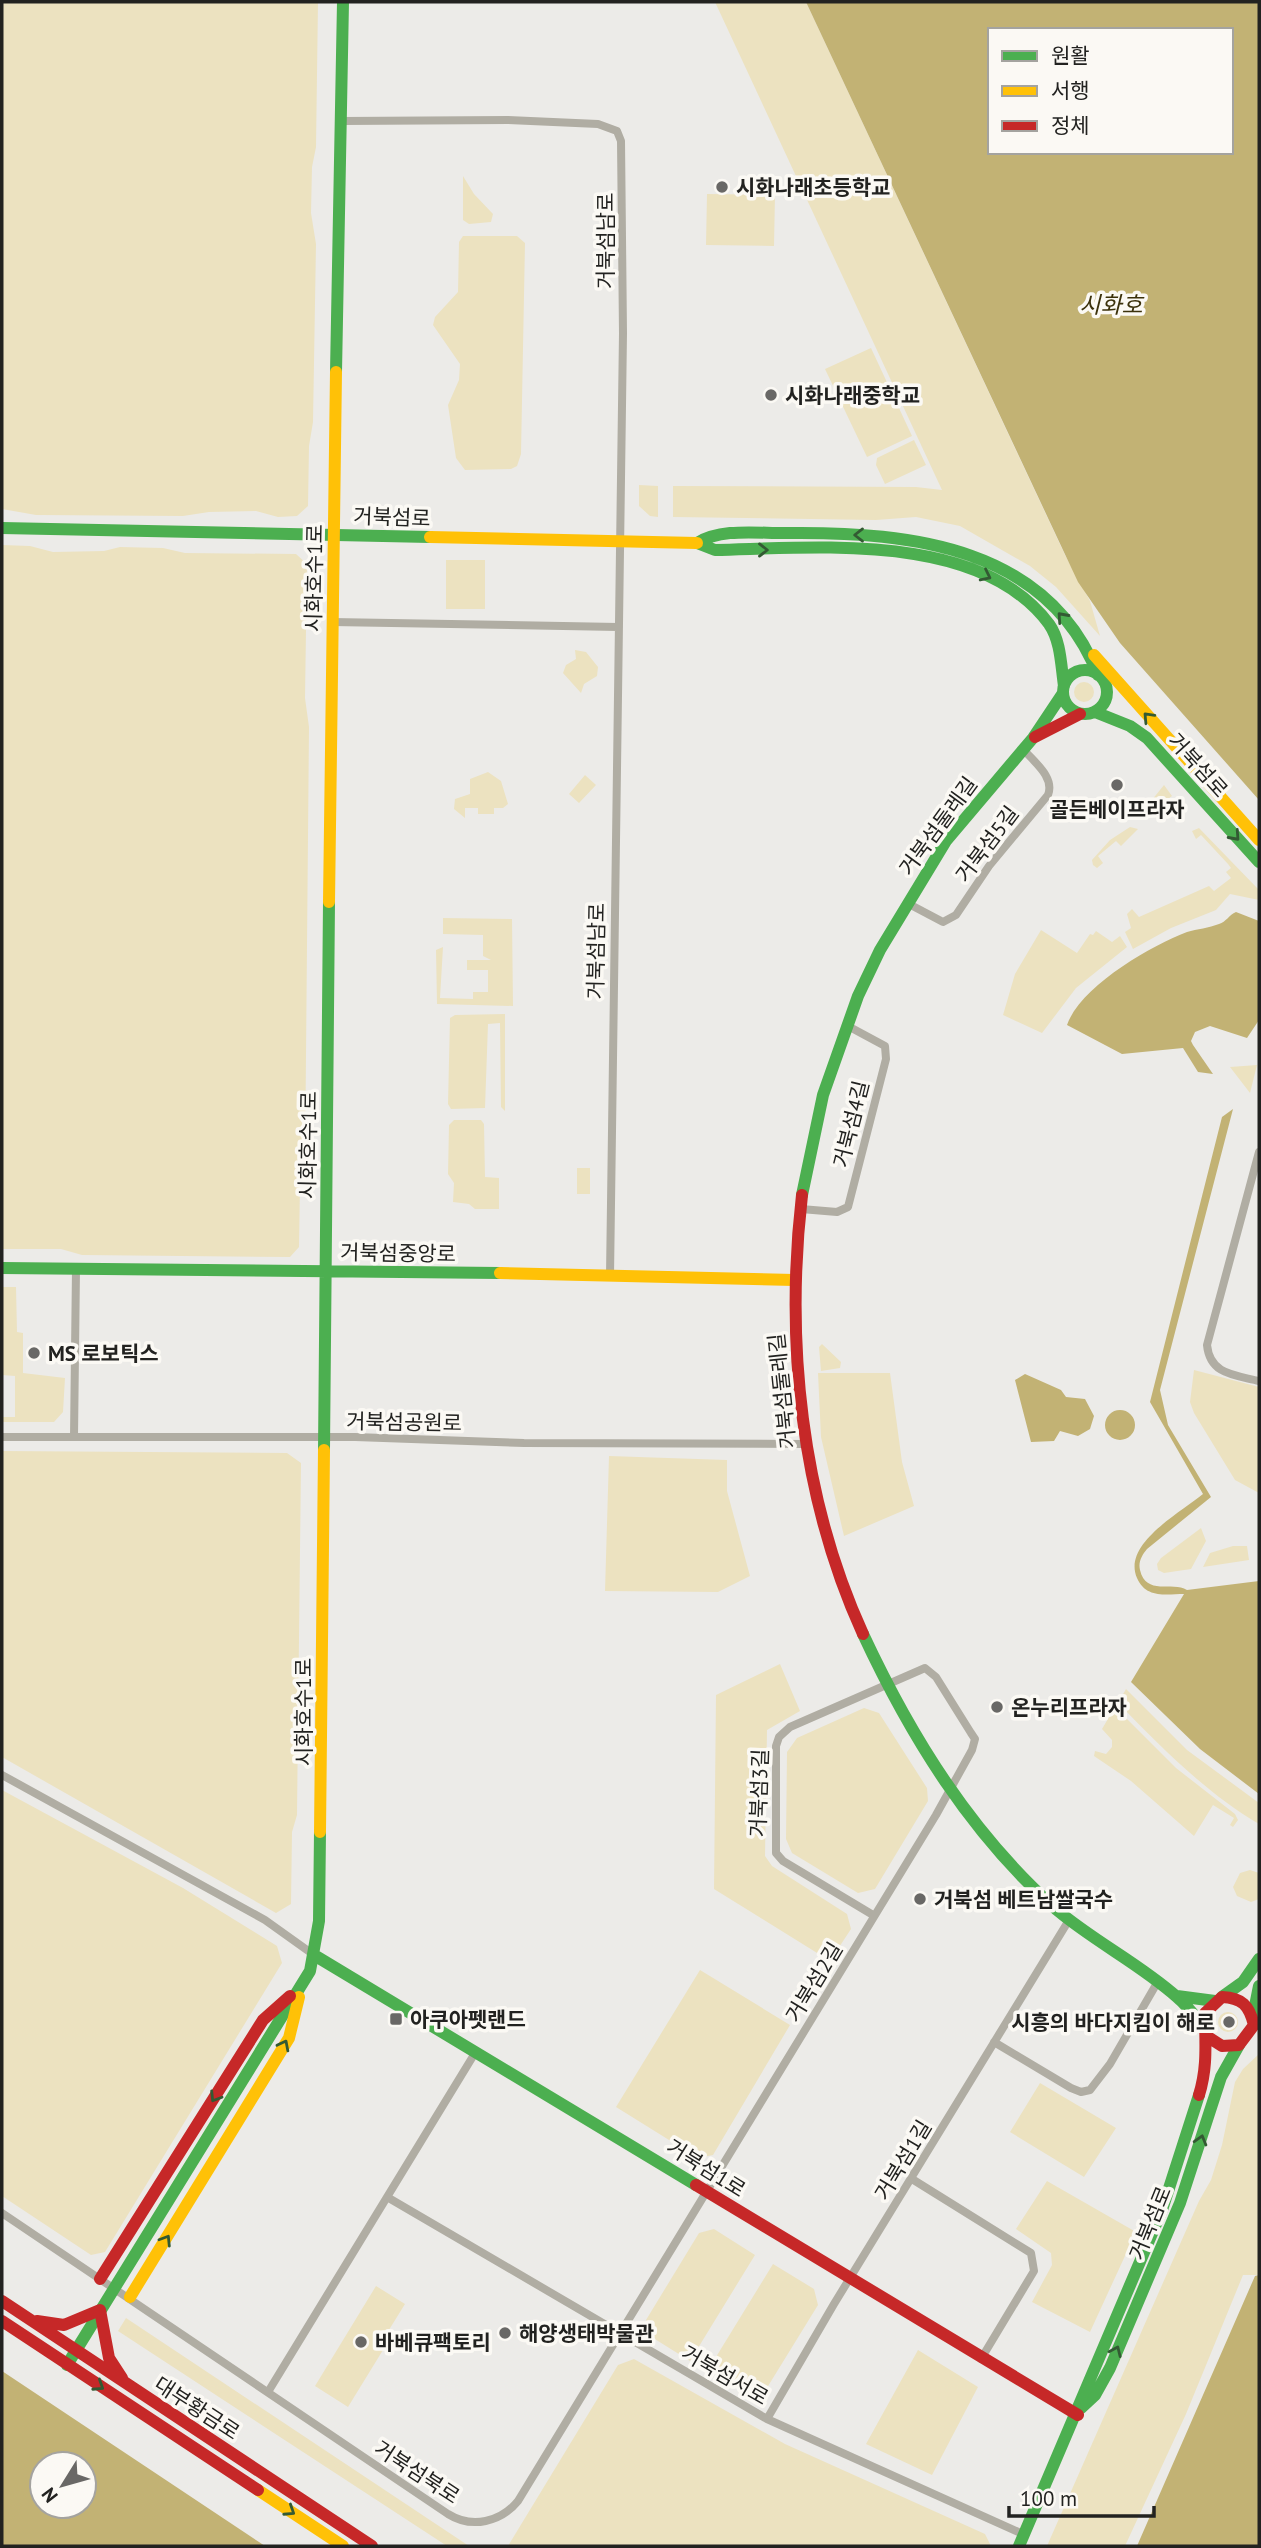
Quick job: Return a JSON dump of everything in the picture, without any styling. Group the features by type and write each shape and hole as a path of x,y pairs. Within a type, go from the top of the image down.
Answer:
{"street":[{"name":"시화호수1로","path":"76,2350 301,1986 310,1971 314,1955 322,1862 323,1438 332,622 344,2"},
{"name":"거북섬남로","path":"342,121 508,120 598,124 617,131 621,141 623,226 620,541 610,1276"},
{"name":"거북섬로","path":"2,528 696,543"},
{"path":"696,543 720,534 900,536 940,542 988,560 1027,583 1085,644 1123,690 1259,840"},
{"path":"696,543 715,550 900,552 932,556 963,565 1016,592 1038,611 1049,625 1056,640 1068,706 1080,714"},
{"path":"332,622 618,627"},
{"path":"1035,737 1068,723 1080,714 1095,712 1101,708 1107,694 1085,644"},
{"path":"1050,709 1060,669"},
{"path":"1035,737 1050,709 1078,672 1100,677 1123,690"},
{"name":"거북섬로","path":"1095,712 1130,726 1154,744 1259,862"},
{"path":"1068,723 1112,719"},
{"name":"거북섬둘레길","path":"1035,737 962,821 907,903 876,960 846,1025 819,1113 801,1209 794,1280 799,1408 828,1541 852,1611 886,1686 951,1791 1006,1856 1069,1920 1177,1996"},
{"name":"거북섬5길","path":"907,903 943,922 950,920 1009,841 1048,795 1051,788 1049,780 1023,749"},
{"name":"거북섬4길","path":"801,1209 837,1212 848,1207 864,1136 886,1059 885,1046 846,1025"},
{"path":"1259,1152 1207,1345 1208,1355 1220,1371 1259,1381"},
{"name":"거북섬중앙로","path":"2,1268 794,1280"},
{"path":"74,1437 76,1269"},
{"name":"거북섬공원로","path":"2,1437 805,1444"},
{"name":"거북섬2길","path":"708,2192 873,1915 951,1791 975,1745 971,1733 930,1670 918,1668 886,1686"},
{"name":"거북섬3길","path":"873,1915 783,1861 776,1853 776,1746 779,1737 790,1727 886,1686"},
{"path":"2,1775 265,1920 314,1955"},
{"name":"거북섬1길","path":"767,2420 849,2280 1069,1920"},
{"name":"거북섬1로","path":"314,1955 981,2359 1079,2411"},
{"path":"1207,2033 1205,2013 1218,1999 1243,1982 1258,1960"},
{"path":"994,2042 1071,2088 1082,2092 1090,2090 1103,2075 1157,1983"},
{"path":"100,2279 262,2020 301,1986"},
{"path":"130,2297 289,2038 301,1986"},
{"path":"1177,1996 1207,2033 1222,2046 1239,2045 1251,2033 1259,1986"},
{"path":"1177,1996 1238,1998 1245,2003 1253,2016"},
{"name":"거북섬로","path":"1022,2540 1162,2210 1202,2085 1207,2033"},
{"name":"거북섬로","path":"1079,2411 1099,2389 1159,2255 1198,2151 1209,2105 1225,2065 1239,2045"},
{"path":"268,2392 475,2053"},
{"path":"912,2179 1031,2253 1034,2271 981,2359"},
{"name":"거북섬북로","path":"2,2213 448,2514 465,2522 499,2518 518,2501 708,2192"},
{"name":"거북섬서로","path":"387,2197 767,2420 1022,2540"},
{"name":"대부황금로","path":"2,2301 372,2546"},
{"path":"30,2319 69,2323 100,2310 109,2358 127,2385"},
{"name":"대부황금로","path":"2,2322 343,2546"},
{"path":"67,2365 76,2350"}],"shaded area":[{"path":"2,2 318,2 316,147 312,167 311,213 316,244 313,422 309,446 308,506 297,516 278,517 256,511 209,512 183,516 36,515 2,509"},
{"path":"715,2 806,2 1065,555 1090,601 1100,636 1056,587 1030,566 960,526 916,517 876,520 673,517 673,486 916,487 942,490"},
{"path":"463,176 474,194 493,214 491,222 469,224 463,220"},
{"path":"707,194 775,195 774,246 706,245"},
{"path":"463,236 517,236 525,243 521,454 517,466 511,469 465,470 456,458 448,405 459,380 460,364 433,325 435,317 458,292 459,242"},
{"path":"871,348 912,436 867,457 825,369"},
{"path":"914,440 926,465 885,484 876,465 877,458"},
{"path":"639,485 658,486 658,517 650,516 639,506"},
{"path":"2,545 30,546 53,552 104,551 120,547 163,548 185,553 296,554 307,564 305,698 309,727 305,1165 300,1185 299,1247 290,1257 82,1255 61,1249 2,1249"},
{"path":"446,560 485,560 485,609 446,609"},
{"path":"575,650 586,652 598,667 597,676 584,684 581,693 563,673 566,665 576,659"},
{"path":"1084,682 1091,685 1094,692 1091,699 1084,702 1077,699 1074,692 1077,685"},
{"path":"488,772 501,781 508,804 503,808 494,808 494,814 478,814 478,808 465,808 465,818 454,809 455,799 470,794 470,779"},
{"path":"585,775 596,785 579,803 569,794"},
{"path":"1164,785 1172,796 1143,817 1143,811"},
{"path":"1130,827 1138,829 1121,846 1116,841 1098,856 1103,863 1097,868 1093,865 1092,860 1110,840"},
{"path":"1199,828 1259,890 1259,900 1230,894 1216,910 1171,928 1133,949 1125,932 1131,928 1127,914 1132,909 1139,917 1209,886 1214,891 1231,878 1226,872 1231,868 1228,864 1201,835 1196,839 1192,831"},
{"path":"443,918 512,919 513,1006 437,1004 436,950 443,947 440,998 473,999 473,992 488,992 488,970 467,970 467,960 491,960 483,956 483,935 443,934"},
{"path":"1041,930 1077,953 1090,934 1093,935 1096,931 1112,942 1120,936 1127,947 1076,988 1042,1033 1003,1015 1015,974"},
{"path":"505,1014 505,1111 501,1107 500,1023 488,1024 485,1108 451,1109 448,1104 450,1018 455,1015"},
{"path":"1257,1065 1250,1093 1230,1067"},
{"path":"454,1120 481,1120 484,1124 485,1177 499,1178 499,1209 475,1209 469,1204 453,1202 454,1183 448,1174 449,1125"},
{"path":"577,1168 590,1168 590,1194 577,1194"},
{"path":"2,1287 16,1287 17,1332 23,1333 23,1373 65,1378 63,1412 54,1422 2,1422 2,1417 15,1417 15,1376 2,1375"},
{"path":"822,1344 841,1362 840,1368 821,1371 819,1347"},
{"path":"1194,1370 1259,1387 1259,1493 1235,1480 1194,1413 1190,1402"},
{"path":"818,1373 890,1373 902,1462 914,1506 844,1536 821,1437"},
{"path":"2,1451 287,1453 301,1463 297,1815 292,1832 291,1904 276,1913 2,1757"},
{"path":"609,1456 727,1460 727,1491 750,1576 718,1592 605,1591"},
{"path":"1201,1528 1206,1541 1191,1569 1164,1573 1158,1570 1157,1564 1161,1558"},
{"path":"1233,1546 1247,1546 1249,1560 1203,1567 1210,1553"},
{"path":"780,1664 800,1711 767,1730 765,1856 772,1866 847,1914 851,1929 830,1961 714,1889 716,1695"},
{"path":"1126,1689 1187,1750 1259,1803 1259,1824 1202,1784 1134,1720 1118,1703"},
{"path":"1115,1707 1176,1768 1235,1814 1238,1820 1233,1827 1230,1825 1234,1818 1213,1805 1194,1836 1131,1781 1094,1756 1095,1751 1106,1754 1112,1747 1112,1740 1102,1729"},
{"path":"864,1708 879,1713 927,1788 928,1801 875,1889 858,1893 792,1853 786,1839 787,1752 797,1738"},
{"path":"2,1790 183,1888 277,1946 282,1963 105,2252 91,2255 2,2196"},
{"path":"1250,1870 1259,1873 1259,1899 1251,1902 1237,1896 1233,1887 1240,1873"},
{"path":"700,1970 790,2025 713,2155 698,2158 616,2107"},
{"path":"1228,2012 1235,2015 1238,2022 1235,2029 1228,2032 1221,2029 1218,2022 1221,2015"},
{"path":"1259,2054 1259,2275 1243,2275 1186,2414 1125,2546 1047,2546 1199,2201 1211,2180 1222,2145 1235,2082 1243,2069"},
{"path":"1040,2083 1116,2128 1084,2177 1010,2132"},
{"path":"1047,2181 1136,2232 1090,2332 1032,2302 1052,2265 1051,2253 1016,2229"},
{"path":"714,2229 755,2255 690,2361 650,2336 646,2320 699,2233"},
{"path":"773,2264 814,2289 818,2305 765,2391 751,2395 708,2370"},
{"path":"376,2286 405,2304 379,2346 383,2350 348,2407 315,2386"},
{"path":"126,2318 469,2546 447,2546 118,2331"},
{"path":"918,2350 978,2387 932,2475 866,2444"},
{"path":"634,2359 785,2444 985,2534 991,2546 508,2546 618,2365"}],"water":[{"name":"시화호","path":"806,2 1259,2 1259,800 1120,643 1078,582"},
{"path":"1236,912 1259,921 1259,1020 1247,1038 1210,1026 1195,1032 1191,1041 1213,1074 1198,1072 1183,1048 1122,1054 1067,1025 1086,996 1118,970 1172,938 1221,923"},
{"path":"1233,1109 1160,1390 1168,1425 1211,1497 1147,1549 1140,1567 1143,1578 1148,1583 1187,1590 1259,1581 1259,1794 1200,1749 1131,1682 1184,1594 1158,1594 1141,1585 1135,1565 1138,1553 1156,1530 1203,1494 1150,1402 1222,1117"},
{"path":"1025,1374 1061,1390 1066,1397 1085,1399 1094,1416 1090,1429 1078,1436 1060,1431 1054,1441 1031,1442 1015,1380"},
{"path":"1120,1410 1131,1414 1135,1425 1131,1436 1120,1440 1109,1436 1105,1425 1109,1414"},
{"path":"1259,2275 1259,2546 1137,2546 1255,2276"},
{"path":"2,2371 265,2546 2,2546"}],"traffic: fast":[{"path":"336,372 343,2"},
{"path":"2,528 430,537"},
{"path":"697,543 730,533 837,534 928,544 971,556 1011,574 1046,599 1075,632 1098,675"},
{"path":"697,543 715,550 847,548 894,551 940,559 982,573 1019,594 1049,624 1058,646 1064,686"},
{"path":"1085,670 1100,677 1107,692 1100,707 1085,714 1070,707 1063,692 1070,677 1085,670"},
{"path":"802,1195 823,1095 858,996 880,950 946,841 1033,738 1063,693"},
{"path":"1095,712 1130,726 1147,738 1259,862"},
{"path":"324,1450 329,902"},
{"path":"2,1268 500,1273"},
{"path":"863,1634 923,1747 970,1816 997,1849 1057,1910 1163,1985 1185,2004 1205,2029"},
{"path":"67,2365 310,1971 319,1921 320,1832"},
{"path":"314,1955 696,2185"},
{"path":"1222,1997 1243,1982 1259,1959"},
{"path":"1253,2016 1259,1986"},
{"path":"1177,1996 1215,2001"},
{"path":"1081,2408 1095,2395 1110,2368 1180,2203 1221,2077 1239,2045"},
{"path":"1019,2546 1162,2210 1199,2095"}],"traffic: slow":[{"path":"329,902 336,372"},
{"path":"430,537 697,543"},
{"path":"1094,655 1259,840"},
{"path":"500,1273 794,1280"},
{"path":"320,1832 324,1450"},
{"path":"130,2297 289,2038 299,1997"},
{"path":"258,2490 343,2546"}],"traffic: jam":[{"path":"1035,737 1080,714"},
{"path":"802,1195 796,1306 797,1363 803,1419 825,1529 863,1634"},
{"path":"100,2279 263,2020 290,1996"},
{"path":"1199,2095 1205,2064 1205,2013 1222,1997 1240,2001 1250,2012 1254,2025 1239,2045 1222,2046 1208,2037"},
{"path":"696,2185 1078,2415"},
{"path":"2,2301 372,2546"},
{"path":"37,2321 64,2325 100,2310 109,2358 122,2378"},
{"path":"2,2321 258,2490"}],"place":[{"name":"시화나래초등학교","path":"722,187"},
{"name":"시화나래중학교","path":"771,395"},
{"name":"골든베이프라자","path":"1117,785"},
{"name":"MS 로보틱스","path":"34,1353"},
{"name":"온누리프라자","path":"997,1707"},
{"name":"거북섬 베트남쌀국수","path":"920,1899"},
{"name":"아쿠아펫랜드","path":"396,2019"},
{"name":"시흥의 바다지킴이 해로","path":"1229,2022"},
{"name":"해양생태박물관","path":"505,2333"},
{"name":"바베큐팩토리","path":"361,2342"}]}
